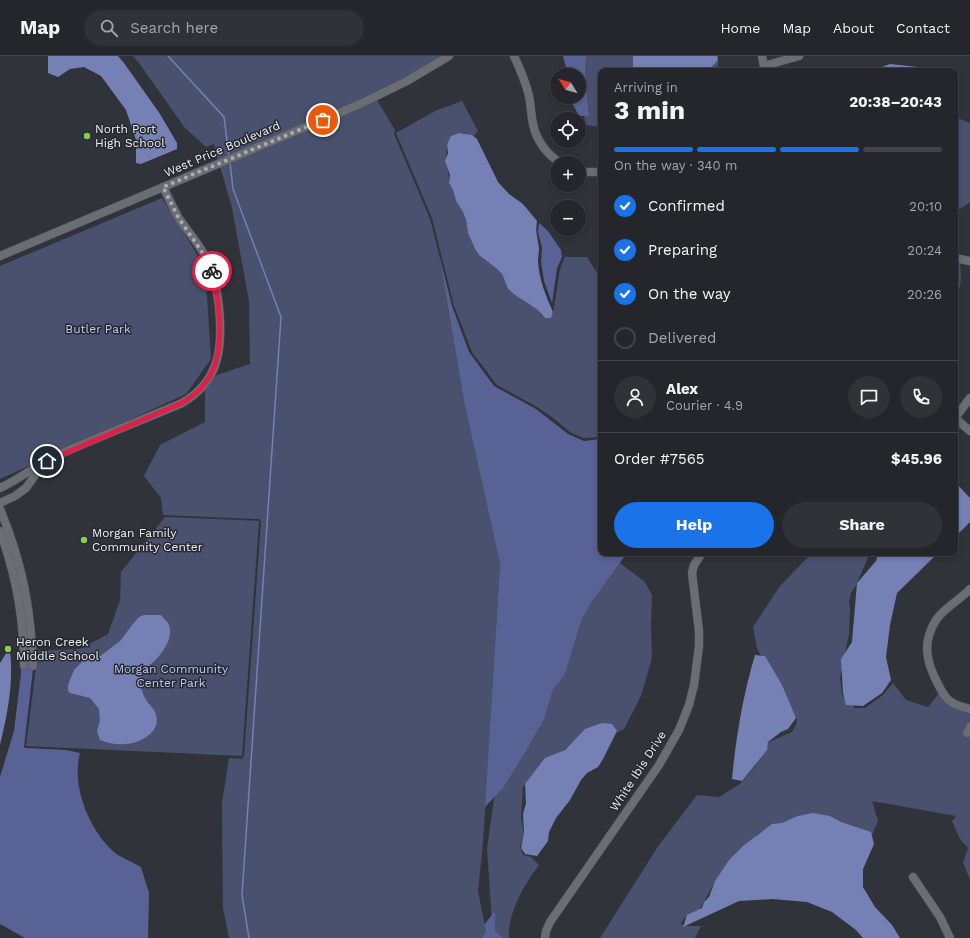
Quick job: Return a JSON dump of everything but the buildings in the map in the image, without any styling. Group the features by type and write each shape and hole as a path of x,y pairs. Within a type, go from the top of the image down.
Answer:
{"street":[{"name":"West Price Boulevard","path":"0,256 360,104 407,81 449,56"},
{"path":"514,56 529,94 533,123 537,135 547,152 552,156"},
{"path":"762,56 765,68 798,56"},
{"path":"586,172 598,172"},
{"path":"0,488 13,482 47,461 185,401 202,387 215,367 221,337 218,301 214,278 206,258 178,217 163,187"},
{"path":"958,259 970,261"},
{"path":"958,414 970,398"},
{"path":"958,421 970,431"},
{"path":"0,503 15,496 26,488 40,468 47,461"},
{"path":"0,509 11,535 23,576 28,600 28,665"},
{"path":"0,532 15,578 28,646"},
{"name":"White Ibis Drive","path":"545,938 550,922 659,765 679,730 689,705 696,674 699,631 692,573 694,565 700,556"},
{"path":"970,588 944,611 937,620 928,639 927,650 930,668 943,694 952,703 970,709"},
{"path":"913,877 940,917 950,938"}],"green space":[{"path":"133,56 441,56 421,70 359,101 218,160 214,144 206,147 185,128"},
{"path":"580,56 718,56 718,68 598,68 598,127 586,125 586,112 583,112 581,104 586,104 586,68 580,68"},
{"path":"377,100 395,130 394,134 430,219 439,254 464,402 500,564 483,843 478,891 486,931 482,938 229,938 223,908 222,803 229,758 242,759 244,756 261,522 259,519 163,515 161,498 144,476 160,445 205,422 205,389 214,376 250,364 249,301 232,208 220,166"},
{"path":"462,101 478,131 474,136 463,133 455,134 450,142 446,152 449,183 456,201 463,212 468,233 475,249 482,258 502,274 508,289 538,310 545,318 553,314 560,269 565,257 587,257 598,274 598,437 583,438 570,432 537,407 497,385 472,352 454,306 432,218 396,133 435,111"},
{"path":"958,118 970,123 970,202 958,209"},
{"name":"Butler Park","path":"162,198 205,267 211,359 186,394 0,479 0,266"},
{"path":"958,264 960,264 961,274 958,292"},
{"name":"Morgan Community Center Park","path":"165,517 259,521 242,756 26,746 38,651 80,649 108,634 120,600 121,572"},
{"path":"809,556 869,556 851,593 849,602 849,634 840,678 842,695 848,703 854,706 854,708 865,708 883,695 893,683 906,700 928,707 941,691 948,699 970,709 970,880 963,862 968,848 960,839 952,821 956,816 872,801 878,821 871,837 836,820 798,818 770,827 759,833 729,861 717,878 697,914 687,916 682,921 681,924 684,926 701,926 695,938 600,938 659,845 697,795 719,797 740,784 762,755 763,747 769,742 792,732 796,725 797,719 757,648 753,627 780,586"},
{"path":"616,560 645,582 652,595 652,658 641,696 624,729 615,733 580,735 565,749 541,766 523,787 521,818 524,835 520,847 523,855 531,857 539,865 518,899 511,918 509,938 493,938 487,848 494,800 499,784 580,613"}],"shaded area":[{"path":"48,56 118,56 160,114 177,143 177,149 141,164 136,163 136,140 126,110 101,76 84,67 70,69 58,77 48,73"},
{"path":"563,56 586,56 585,68 566,68"},
{"path":"633,56 717,56 718,60 711,68 633,68"},
{"path":"890,64 920,68 879,68"},
{"path":"586,81 589,116 586,116 586,112 577,112 573,104 586,104"},
{"path":"459,133 472,135 477,139 498,182 509,194 523,204 537,221 536,233 539,249 538,261 540,275 543,288 553,312 551,318 545,318 538,310 508,289 502,274 480,256 475,249 468,233 463,212 456,201 449,183 450,175 445,161 448,153 447,145 451,136"},
{"path":"539,223 548,231 561,250 562,257 557,268 552,303 544,281 541,262 542,248 538,232"},
{"path":"439,254 452,306 469,352 494,386 536,409 568,434 584,441 598,439 598,556 625,556 592,601 582,618 564,676 553,689 544,719 503,788 485,807 500,564 464,402"},
{"path":"958,485 970,498 970,522 958,534"},
{"path":"877,556 935,556 897,593 890,625 886,657 891,680 882,693 863,706 846,705 843,693 841,659 852,642 857,583 876,561"},
{"path":"144,615 161,615 168,624 170,632 167,645 163,651 153,663 142,671 141,681 143,695 154,710 157,720 156,725 152,733 134,743 114,744 105,742 100,740 97,731 100,720 99,709 90,698 70,693 68,691 68,685 74,670 85,659 99,657 120,641 139,617"},
{"path":"10,651 10,687 0,745 0,663 7,652"},
{"path":"20,652 21,668 27,668 27,653 29,653 29,668 33,669 24,747 66,750 80,753 78,779 80,793 90,819 105,843 114,852 141,867 149,893 148,938 25,938 0,924 0,777 14,731 21,673"},
{"path":"755,655 765,656 782,685 796,718 788,729 781,732 768,742 767,750 742,781 732,779 740,716"},
{"path":"602,723 612,724 617,731 603,759 598,767 587,773 581,780 570,800 556,818 549,832 548,841 537,856 525,854 521,848 524,833 523,814 526,803 525,784 545,758 565,750 585,729"},
{"path":"813,813 830,816 841,822 871,832 874,844 863,869 863,887 875,907 892,925 900,938 863,938 856,930 832,912 807,902 773,899 739,901 683,927 687,915 702,908 704,902 709,897 715,881 729,860 743,846 772,824 782,823 798,816"},
{"path":"495,911 495,931 503,938 482,938 486,931 484,925"}],"waterway":[{"path":"168,56 224,117 229,157"},
{"path":"230,162 233,189 281,317 242,895 249,938"}],"way so far":[{"path":"212,271 206,258 178,217 163,187 323,120"}],"place":[{"name":"North Port High School","path":"87,136"},
{"name":"Morgan Family Community Center","path":"84,540"},
{"name":"Heron Creek Middle School","path":"8,649"}],"route":[{"path":"47,461 55,456 182,403 202,387 215,367 218,359 221,337 218,301 212,271"}]}
